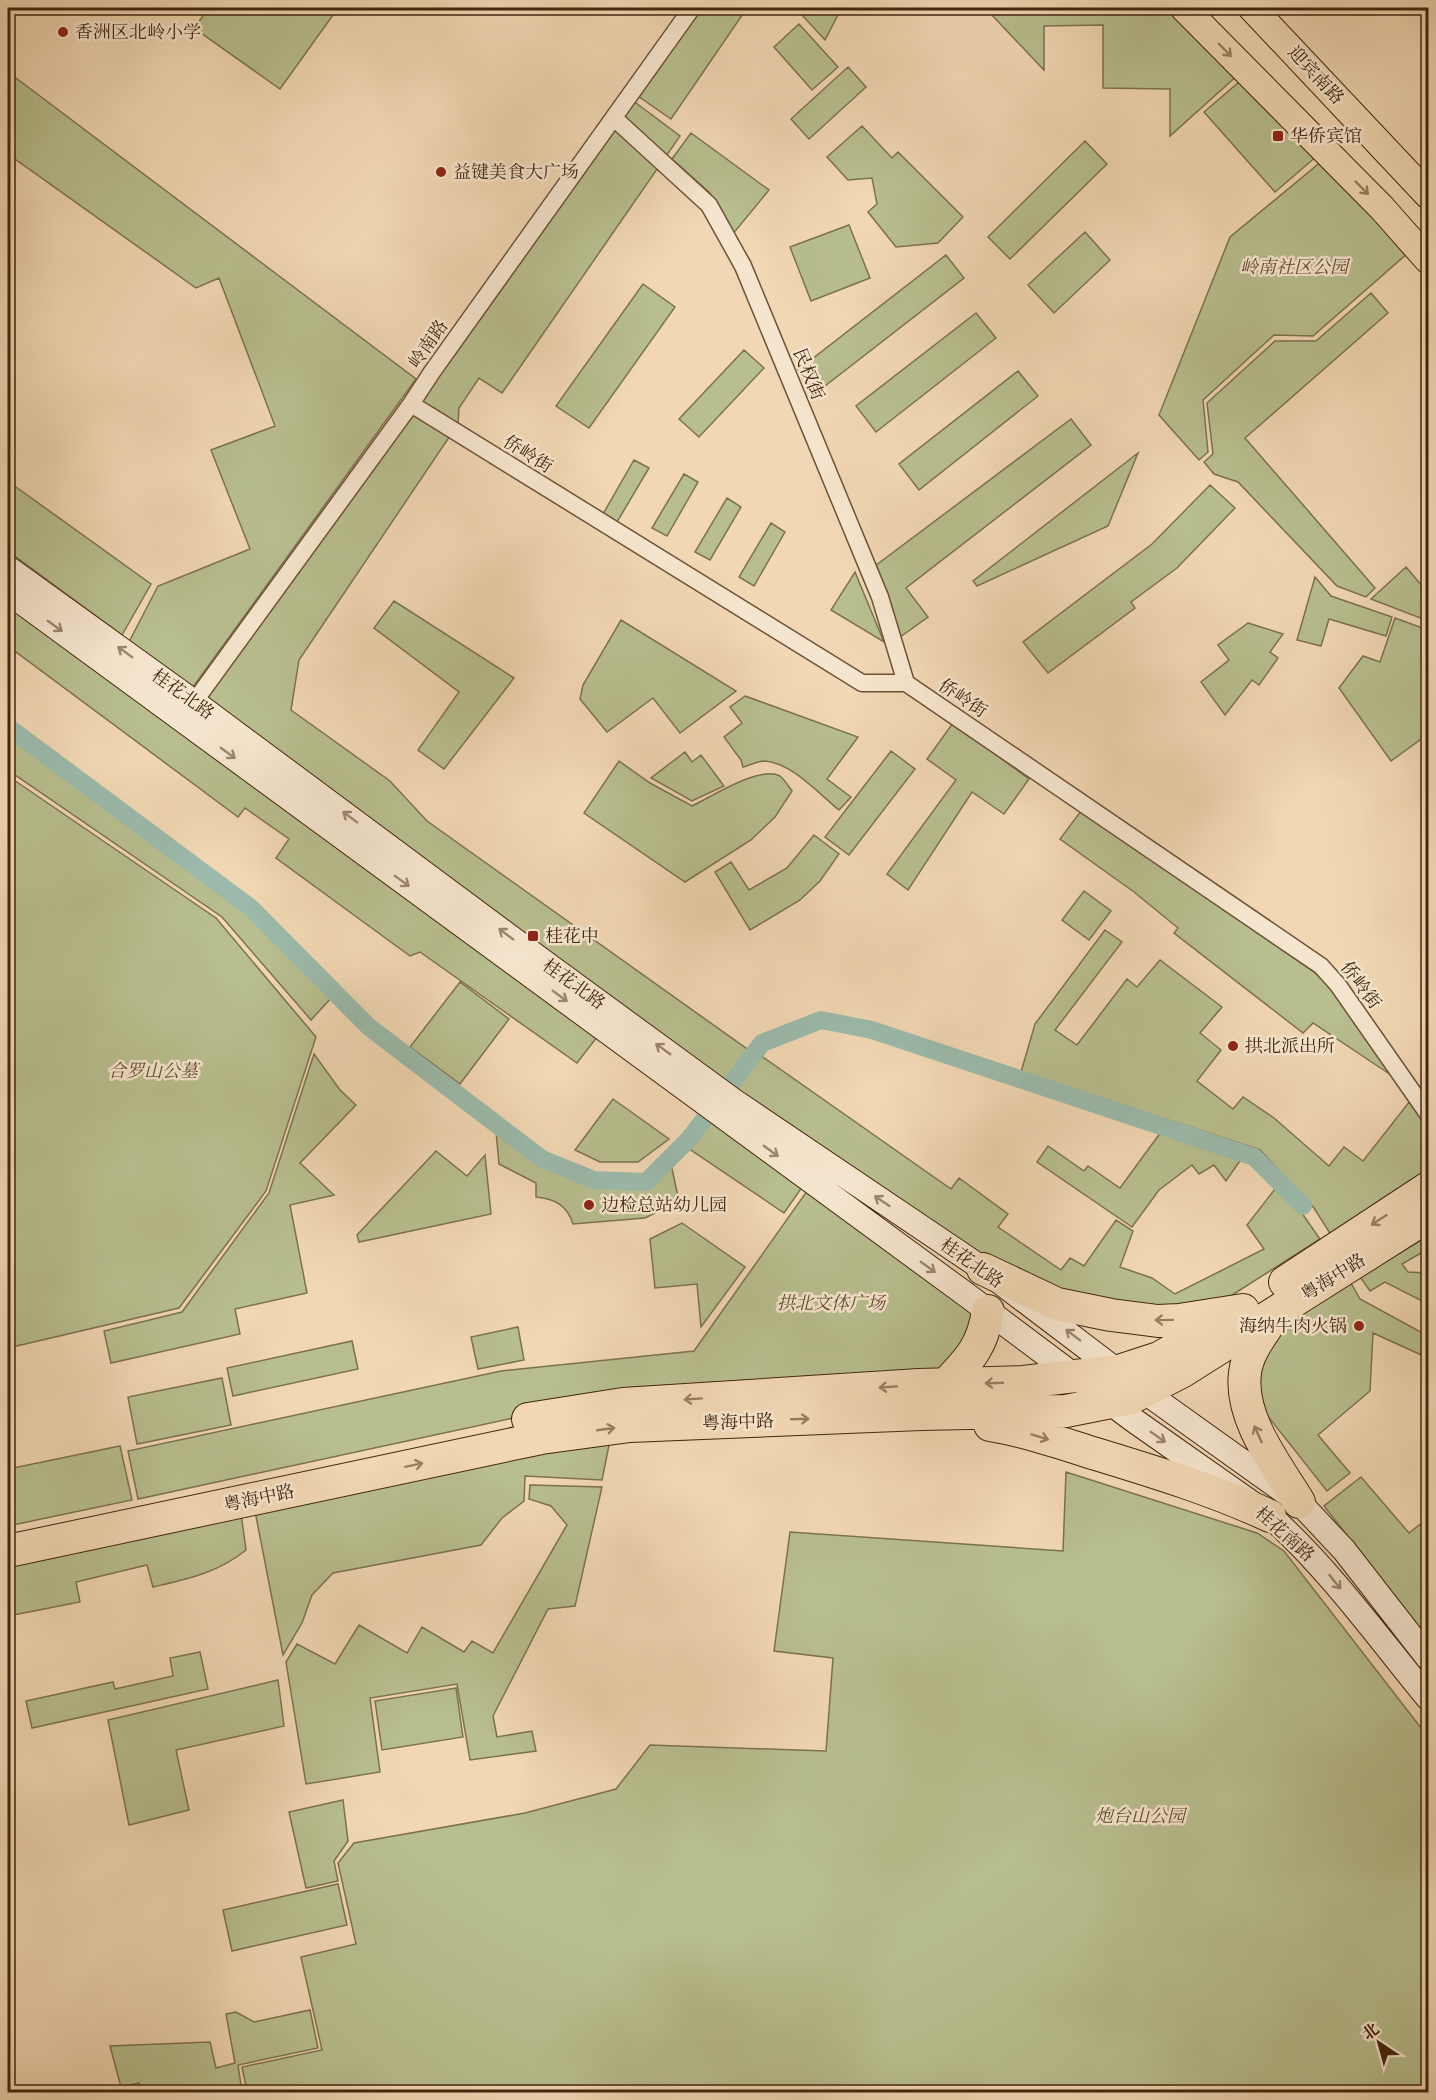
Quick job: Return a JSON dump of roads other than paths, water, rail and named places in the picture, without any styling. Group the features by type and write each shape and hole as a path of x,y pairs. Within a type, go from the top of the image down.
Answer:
{"highway":[{"name":"粤海中路","path":"8,1531 539,1417 623,1404 946,1384 1023,1382 1119,1371 1170,1353 1243,1310 1428,1188"},
{"name":"粤海中路","path":"8,1551 541,1438 630,1426 921,1414 1065,1411 1110,1403 1146,1392 1183,1371 1428,1216"},
{"path":"982,1269 1057,1304 1111,1315 1158,1321 1243,1310"},
{"path":"946,1384 975,1350 985,1331 988,1311"},
{"path":"1275,1313 1252,1351 1245,1373 1246,1392 1250,1414 1261,1441 1299,1502"},
{"path":"921,1414 1016,1429 1230,1497 1270,1516"}],"main road":[{"path":"1184,8 1382,208 1428,260"},
{"name":"迎宾南路","path":"1252,8 1428,195"},
{"name":"桂花北路","path":"8,568 188,710"},
{"name":"桂花北路","path":"8,592 188,710 537,957 704,1090 1110,1403"},
{"name":"桂花北路","path":"729,1109 982,1269 1146,1392"},
{"name":"桂花南路","path":"1146,1392 1299,1502 1344,1550 1428,1659"},
{"name":"桂花南路","path":"1110,1403 1270,1516 1295,1539 1327,1572 1428,1698"}],"street":[{"name":"岭南路","path":"188,710 411,404 692,8"},
{"name":"民权街","path":"614,118 709,205 743,266 880,597 906,683"},
{"name":"侨岭街","path":"411,404 862,683 906,683 1321,966 1338,984 1428,1114"}],"waterway":[{"path":"8,727 251,908 369,1027 542,1159 594,1180 646,1182 690,1138 762,1043 821,1020 872,1030 1254,1157 1303,1206"}],"place":[{"name":"香洲区北岭小学","path":"63,32"},
{"name":"华侨宾馆","path":"1278,136"},
{"name":"益键美食大广场","path":"441,172"},
{"name":"桂花中","path":"533,936"},
{"name":"拱北派出所","path":"1233,1046"},
{"name":"边检总站幼儿园","path":"589,1205"},
{"name":"海纳牛肉火锅","path":"1359,1326"}],"park label":[{"name":"岭南社区公园","path":"1294,267"},
{"name":"合罗山公墓","path":"153,1071"},
{"name":"拱北文体广场","path":"831,1303"},
{"name":"炮台山公园","path":"1140,1816"}]}
